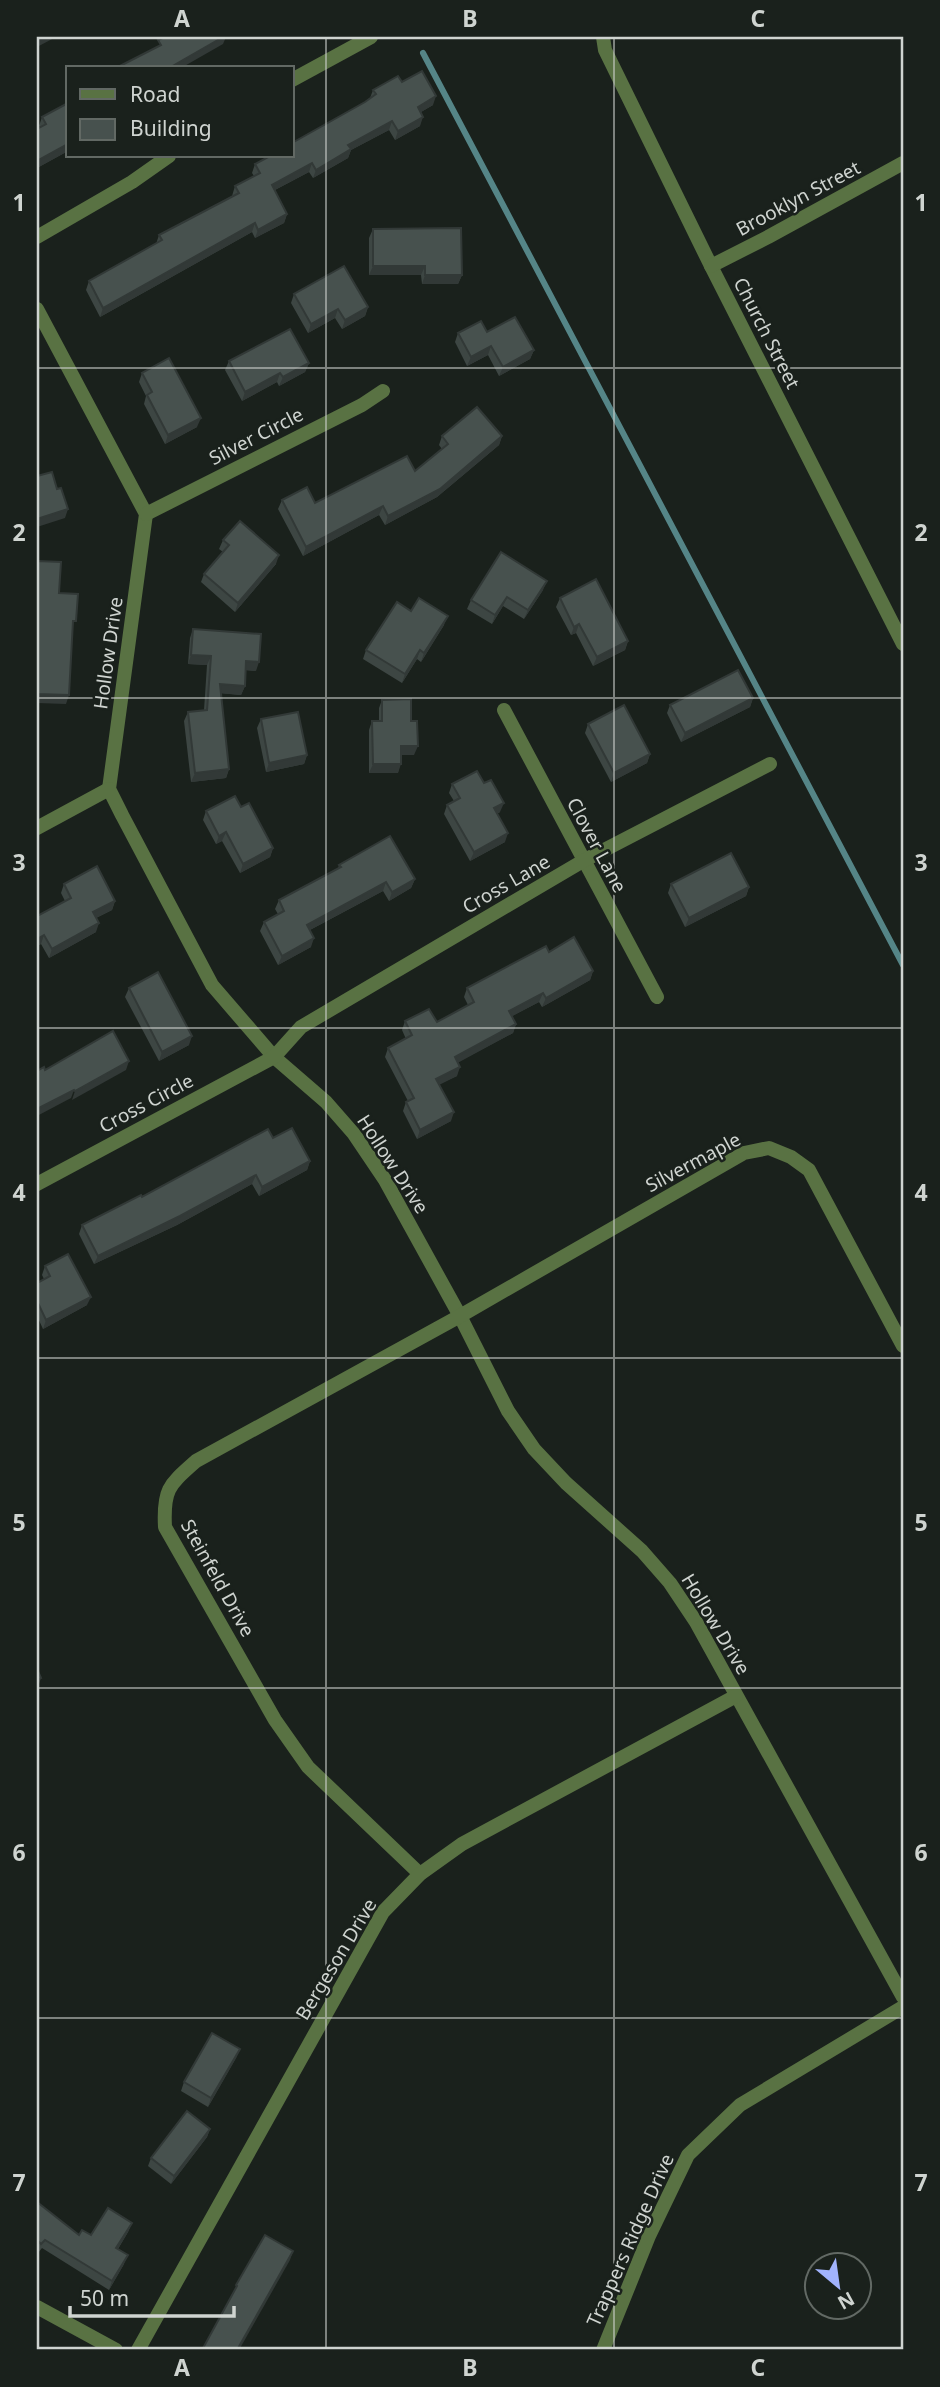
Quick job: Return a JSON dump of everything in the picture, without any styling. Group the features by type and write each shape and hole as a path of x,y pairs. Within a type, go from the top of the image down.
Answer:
{"street":[{"path":"294,79 371,37"},
{"name":"Church Street","path":"603,37 606,50 711,265 903,644"},
{"path":"37,237 132,182 166,158"},
{"name":"Brooklyn Street","path":"711,265 903,163"},
{"path":"37,309 146,514"},
{"name":"Silver Circle","path":"146,514 362,405 383,391"},
{"name":"Hollow Drive","path":"146,514 109,789 212,985 274,1057 326,1102 355,1134 385,1180 460,1316 508,1411 534,1449 566,1483 642,1551 670,1583 696,1622 903,1997"},
{"name":"Clover Lane","path":"504,710 657,997"},
{"name":"Cross Lane","path":"274,1057 301,1027 583,861 770,764"},
{"path":"37,828 109,789"},
{"name":"Cross Circle","path":"37,1184 274,1057"},
{"name":"Silvermaple","path":"460,1316 744,1153 769,1148 791,1157 809,1170 903,1346"},
{"name":"Steinfeld Drive","path":"420,1874 308,1766 282,1729 165,1527 164,1502 173,1482 196,1461 460,1316"},
{"name":"Bergeson Drive","path":"138,2350 383,1912 420,1874 462,1844 736,1696"},
{"name":"Trappers Ridge Drive","path":"603,2350 649,2236 688,2155 740,2105 903,2007"},
{"path":"37,2307 116,2350"}],"building":[{"path":"165,37 223,37 172,66 120,66 161,45 158,40"},
{"path":"422,71 436,96 418,107 423,117 398,131 392,121 348,145 351,149 316,170 312,163 272,185 287,214 258,230 255,223 103,308 89,281 162,240 159,235 239,193 235,186 260,173 255,164 266,158 294,158 294,142 365,102 376,94 373,90 398,76 402,82"},
{"path":"66,104 66,145 37,161 37,129 46,124 42,117"},
{"path":"461,228 462,275 425,275 425,266 373,266 373,229"},
{"path":"344,266 368,307 345,320 338,309 311,324 294,294"},
{"path":"515,317 534,350 503,367 491,346 471,357 458,333 481,321 487,332"},
{"path":"290,329 309,363 283,377 280,373 245,392 229,361"},
{"path":"169,358 201,418 168,435 147,395 152,392 142,373"},
{"path":"477,407 502,436 440,489 388,516 383,506 306,547 282,500 307,487 315,503 407,456 415,471 448,444 442,436"},
{"path":"52,472 57,489 61,488 68,509 37,519 37,476"},
{"path":"240,521 279,555 238,603 204,574 229,545 223,540"},
{"path":"501,552 547,581 528,610 507,597 495,615 471,600"},
{"path":"37,561 61,562 59,593 78,594 76,621 73,621 69,695 37,694"},
{"path":"596,579 628,641 597,657 579,624 574,627 560,598"},
{"path":"419,598 448,616 424,653 420,650 405,674 366,650 397,602 411,611"},
{"path":"193,629 261,634 259,662 246,661 245,686 220,684 229,769 195,773 188,712 207,710 211,656 191,655"},
{"path":"738,670 753,698 685,733 670,705"},
{"path":"411,699 411,721 417,721 418,746 401,746 401,764 373,764 372,721 382,721 382,700"},
{"path":"624,705 650,754 614,773 588,724"},
{"path":"298,712 307,755 269,763 261,719"},
{"path":"477,771 484,783 491,780 504,803 494,808 508,833 474,852 447,805 460,798 452,784"},
{"path":"235,796 241,807 249,803 273,848 243,864 226,832 219,836 206,811"},
{"path":"390,836 415,879 392,892 386,882 307,925 314,938 282,956 264,922 284,911 279,900 341,867 339,865"},
{"path":"731,853 749,887 689,918 671,884"},
{"path":"97,866 115,901 93,912 99,923 52,949 44,935 37,939 37,916 71,898 64,884"},
{"path":"574,937 593,971 546,998 543,993 509,1011 516,1024 455,1057 460,1067 436,1079 454,1112 420,1130 406,1102 414,1098 388,1048 412,1035 405,1021 429,1009 437,1022 474,1002 467,988 546,946 549,952"},
{"path":"158,972 192,1036 162,1052 129,988"},
{"path":"113,1031 129,1061 37,1109 37,1071 44,1067 45,1070"},
{"path":"292,1128 310,1161 262,1187 256,1175 98,1256 82,1225 141,1195 142,1197 268,1129 273,1138"},
{"path":"68,1254 91,1297 46,1320 37,1301 37,1283 50,1276 45,1266"},
{"path":"212,2033 240,2049 211,2098 184,2082"},
{"path":"187,2111 210,2129 174,2176 151,2158"},
{"path":"37,2202 79,2235 82,2230 91,2235 108,2208 132,2223 116,2248 128,2255 112,2281 45,2240 41,2244 37,2240"},
{"path":"265,2235 293,2251 237,2350 202,2350 236,2285"}],"waterway":[{"path":"423,53 903,965"}]}
